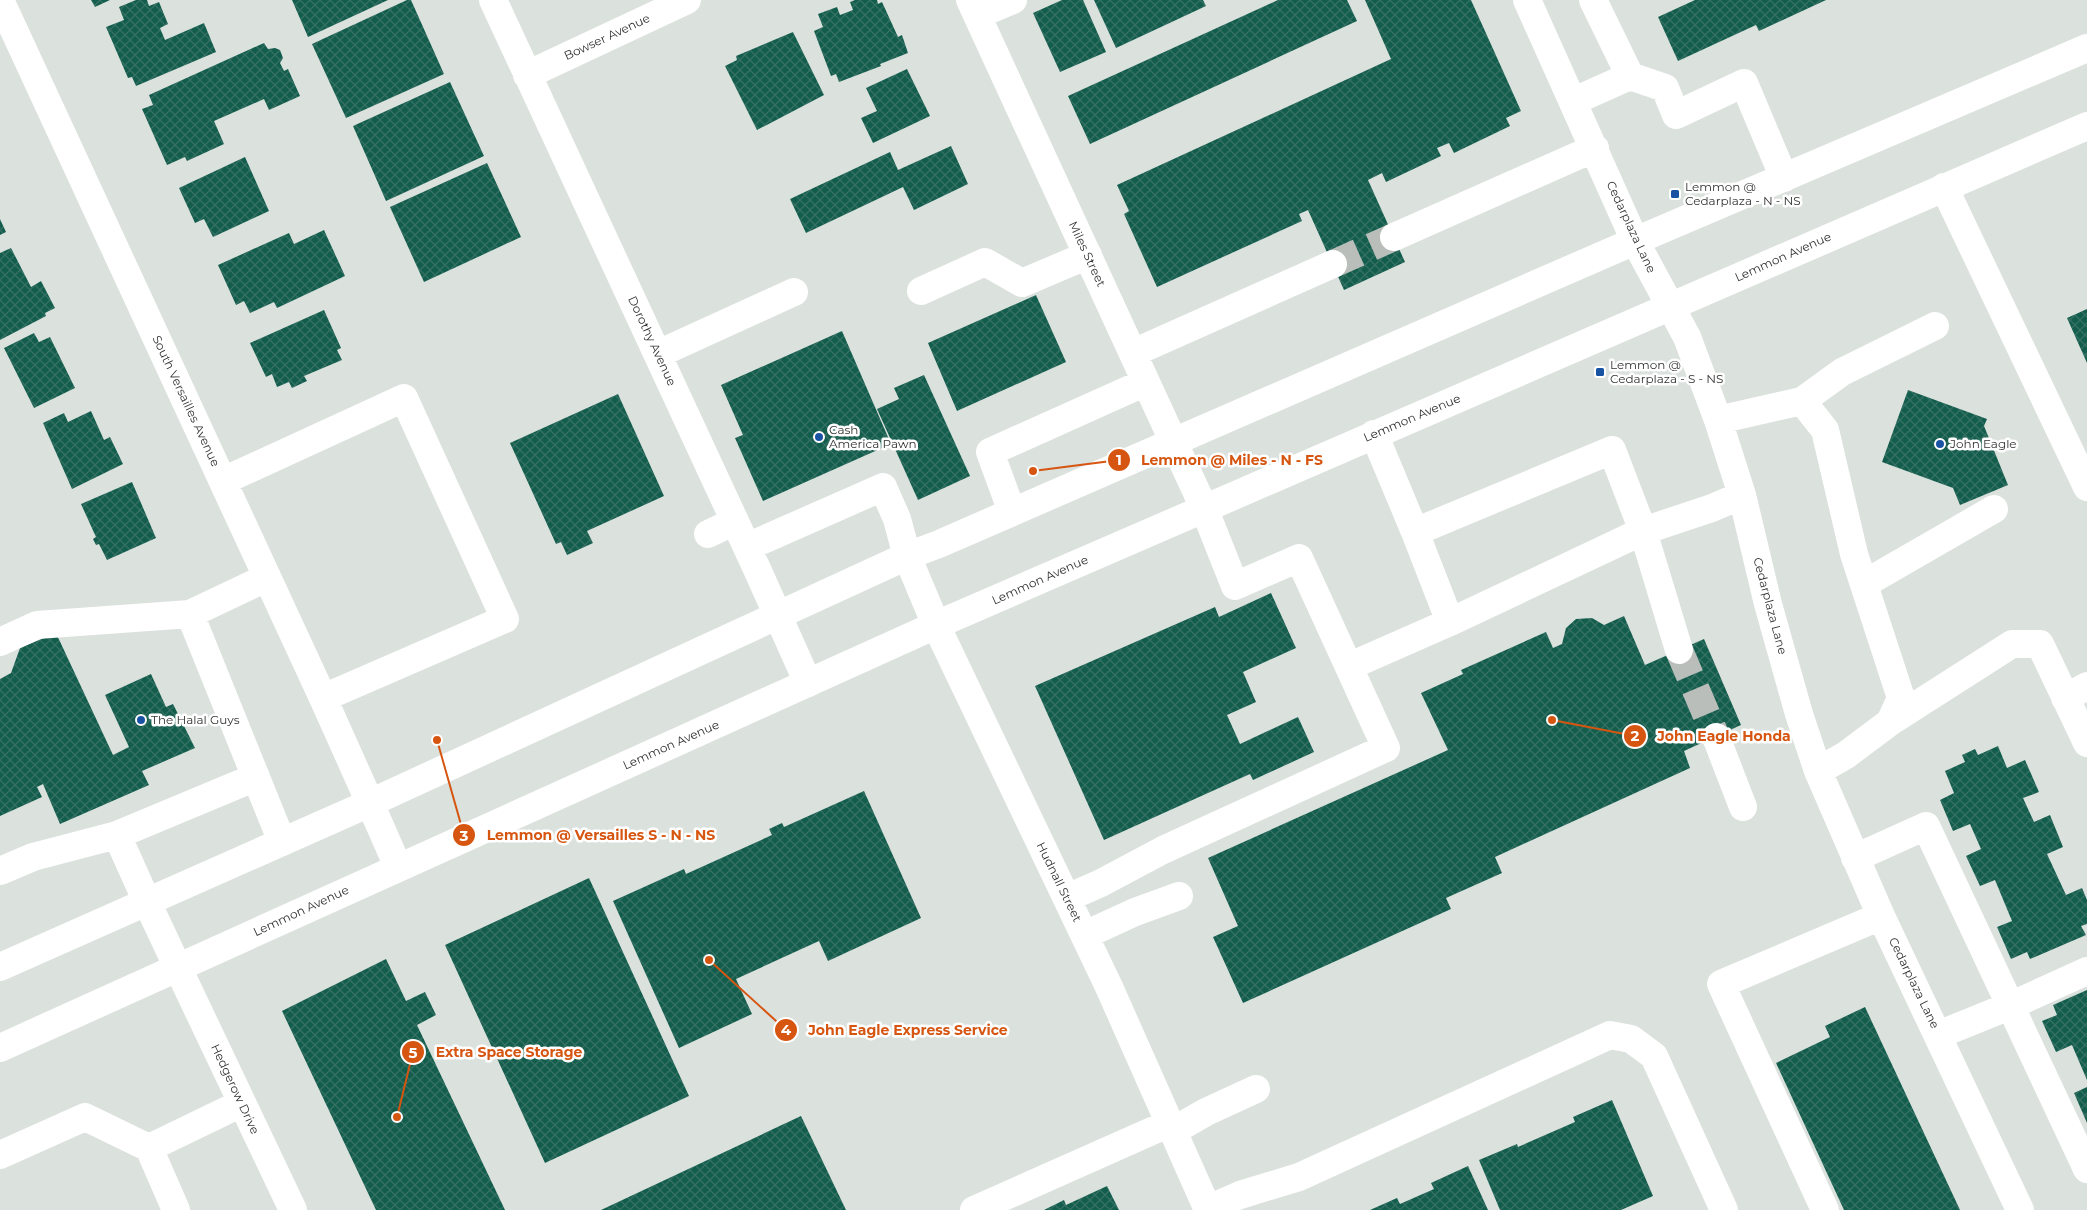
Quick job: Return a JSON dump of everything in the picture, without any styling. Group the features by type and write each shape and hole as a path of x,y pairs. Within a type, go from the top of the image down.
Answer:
{"street":[{"name":"South Versailles Avenue","path":"0,0 323,698 398,867"},
{"name":"Dorothy Avenue","path":"493,0 779,616 808,683"},
{"name":"Bowser Avenue","path":"527,74 687,0"},
{"path":"974,8 1013,0"},
{"path":"1593,0 1630,76"},
{"name":"Cedarplaza Lane","path":"1534,2 1574,101 1635,241 1687,337 1718,420 1742,495 1796,704 1818,771 1881,916 2020,1210"},
{"name":"Miles Street","path":"974,8 1204,508 1234,586 1299,558 1350,666"},
{"path":"0,966 370,803 907,556 2087,48"},
{"path":"1574,101 1630,76 1665,88 1676,115 1744,83 1784,178"},
{"name":"Lemmon Avenue","path":"0,1048 936,625 2087,126"},
{"path":"1394,237 1595,148"},
{"path":"1944,187 2087,487"},
{"path":"921,291 985,262 1022,284 1088,255"},
{"path":"1133,353 1333,264"},
{"path":"658,354 794,292"},
{"path":"1718,420 1802,401 1842,372 1935,326"},
{"path":"1012,512 990,452 1146,382"},
{"path":"223,481 404,398 505,619 323,698"},
{"path":"1802,401 1824,430 1854,554 1901,698 1890,722"},
{"path":"1374,434 1450,622"},
{"path":"1415,532 1612,450 1643,531 1679,650"},
{"name":"Hudnall Street","path":"747,547 883,487 897,519 907,556 936,625 1067,898 1208,1209"},
{"path":"1067,898 1102,883 1163,850 1386,748 1350,666 1450,622 1643,531 1712,508 1742,495"},
{"path":"1864,584 1994,509"},
{"path":"708,534 735,521"},
{"path":"0,642 37,625 190,614 266,578"},
{"path":"190,614 282,842"},
{"path":"1818,771 1846,755 1890,722 2012,644 2040,644 2076,692 2087,743"},
{"path":"1716,737 1744,807"},
{"path":"0,871 33,857 117,836 256,776"},
{"path":"1856,858 1926,826 2012,1005 2087,1169"},
{"name":"Hedgerow Drive","path":"117,836 293,1210"},
{"path":"1084,935 1135,912 1179,896"},
{"path":"1826,1210 1721,984 1881,916"},
{"path":"1938,1035 2012,1005 2087,971"},
{"path":"1208,1209 1240,1195 1299,1177 1610,1035 1631,1039 1654,1056 1724,1210"},
{"path":"974,1210 1172,1127 1256,1089"},
{"path":"149,1148 242,1103"},
{"path":"0,1155 85,1117 149,1148 168,1208"}],"building":[{"path":"91,0 110,0 95,7"},
{"path":"136,0 147,0 149,6 159,2 168,24 160,28 165,40 204,23 216,52 136,86 132,77 128,78 106,27 124,20 119,7"},
{"path":"292,0 388,0 308,37"},
{"path":"407,0 411,0 444,74 346,118 312,44"},
{"path":"855,0 877,0 878,4 882,2 898,37 902,35 908,53 880,64 881,66 839,82 836,74 831,76 814,31 823,27 818,14 837,7 840,15 853,10 850,2"},
{"path":"1062,0 1083,0 1106,52 1060,72 1033,13"},
{"path":"1094,0 1203,0 1206,6 1116,48"},
{"path":"1278,0 1347,0 1357,21 1090,144 1068,96"},
{"path":"1365,0 1471,0 1521,111 1506,118 1510,126 1454,153 1449,143 1437,148 1441,156 1386,182 1382,173 1368,180 1405,262 1344,290 1308,210 1299,214 1302,221 1157,287 1124,214 1129,211 1117,185 1391,59"},
{"path":"1695,0 1826,0 1759,31 1756,25 1678,61 1658,17"},
{"path":"793,32 824,95 757,130 725,66 737,60 736,56"},
{"path":"264,43 268,49 275,48 280,50 283,58 280,63 284,71 288,69 300,96 269,110 264,99 214,121 224,144 187,161 185,157 167,165 142,109 153,105 149,95"},
{"path":"907,69 930,116 873,143 861,118 877,111 866,88"},
{"path":"450,82 484,156 386,201 353,126"},
{"path":"951,146 968,184 914,210 903,187 806,233 790,199 890,152 898,170"},
{"path":"245,157 269,211 213,237 204,219 195,223 179,188"},
{"path":"487,163 521,237 424,282 390,207"},
{"path":"0,219 6,232 0,235"},
{"path":"324,230 345,276 277,308 274,302 250,313 244,301 236,305 218,265 289,233 294,244"},
{"path":"11,248 31,287 41,281 55,308 45,313 46,316 0,340 0,253"},
{"path":"1036,295 1066,362 957,411 928,343"},
{"path":"2087,309 2087,363 2067,318"},
{"path":"324,310 341,348 337,350 342,360 304,376 307,381 292,388 289,382 277,387 272,374 266,377 250,343"},
{"path":"842,331 891,444 763,501 735,438 743,435 721,385"},
{"path":"34,333 39,342 50,337 75,388 34,408 4,348"},
{"path":"924,375 970,476 918,500 877,409 899,399 894,388"},
{"name":"John Eagle","path":"1908,390 1987,419 1984,426 2008,485 1960,505 1953,488 1882,462"},
{"path":"618,394 664,496 587,531 593,543 567,555 561,542 556,544 510,443"},
{"path":"91,411 104,440 110,437 123,464 72,489 43,423 64,413 68,422"},
{"path":"132,482 156,538 107,560 99,544 96,545 93,539 96,537 81,504"},
{"path":"1271,593 1296,648 1243,672 1256,702 1227,715 1240,744 1298,717 1314,752 1253,780 1250,774 1104,840 1035,686 1215,607 1219,617"},
{"path":"1624,616 1645,665 1704,639 1741,725 1684,751 1690,768 1495,857 1502,873 1446,898 1451,909 1243,1003 1213,937 1238,926 1208,858 1448,750 1421,693 1463,674 1461,670 1546,632 1553,648 1562,644 1566,628 1576,619 1592,618 1604,625"},
{"path":"56,633 113,755 129,747 105,695 151,674 166,707 173,704 195,748 142,771 149,785 60,824 43,784 37,787 42,797 0,816 0,679 11,673 20,648"},
{"path":"1998,746 2007,768 2025,760 2039,792 2023,798 2034,822 2050,815 2063,847 2047,854 2066,895 2082,888 2087,900 2087,924 2081,926 2086,935 2030,959 2027,952 2011,959 1997,927 2012,921 1995,880 1980,886 1966,856 1981,849 1970,824 1953,831 1940,800 1954,793 1945,771 1965,762 1962,755 1975,749 1978,755"},
{"path":"864,791 921,918 828,961 819,941 736,979 752,1014 679,1048 613,901 684,869 686,874 772,835 769,829 782,823 784,827"},
{"path":"589,878 689,1096 545,1163 445,945"},
{"path":"386,959 406,1001 425,992 436,1015 417,1025 505,1210 376,1210 282,1011"},
{"path":"2087,990 2087,1080 2072,1045 2056,1052 2042,1021 2057,1015 2053,1005"},
{"path":"1865,1007 1960,1210 1844,1210 1776,1063 1830,1037 1825,1026"},
{"path":"2087,1087 2087,1123 2074,1093"},
{"path":"1612,1100 1653,1196 1621,1210 1500,1210 1479,1160 1517,1144 1518,1147 1575,1122 1573,1117"},
{"path":"801,1116 846,1210 601,1210"},
{"path":"1468,1166 1488,1210 1370,1210 1397,1198 1400,1204 1434,1189 1431,1183"},
{"path":"1107,1186 1119,1210 1044,1210 1064,1200 1066,1205"}],"tunnel":[{"path":"1333,264 1394,237"},
{"path":"1679,650 1716,737"}],"place":[{"name":"Lemmon @ Cedarplaza - N - NS","path":"1675,194"},
{"name":"Lemmon @ Cedarplaza - S - NS","path":"1600,372"},
{"name":"Cash America Pawn","path":"819,437"},
{"name":"John Eagle","path":"1940,444"},
{"name":"Lemmon @ Miles - N - FS","path":"1033,471"},
{"name":"The Halal Guys","path":"141,720"},
{"name":"John Eagle Honda","path":"1552,720"},
{"name":"Lemmon @ Versailles S - N - NS","path":"437,740"},
{"name":"John Eagle Express Service","path":"709,960"},
{"name":"Extra Space Storage","path":"397,1117"}]}
